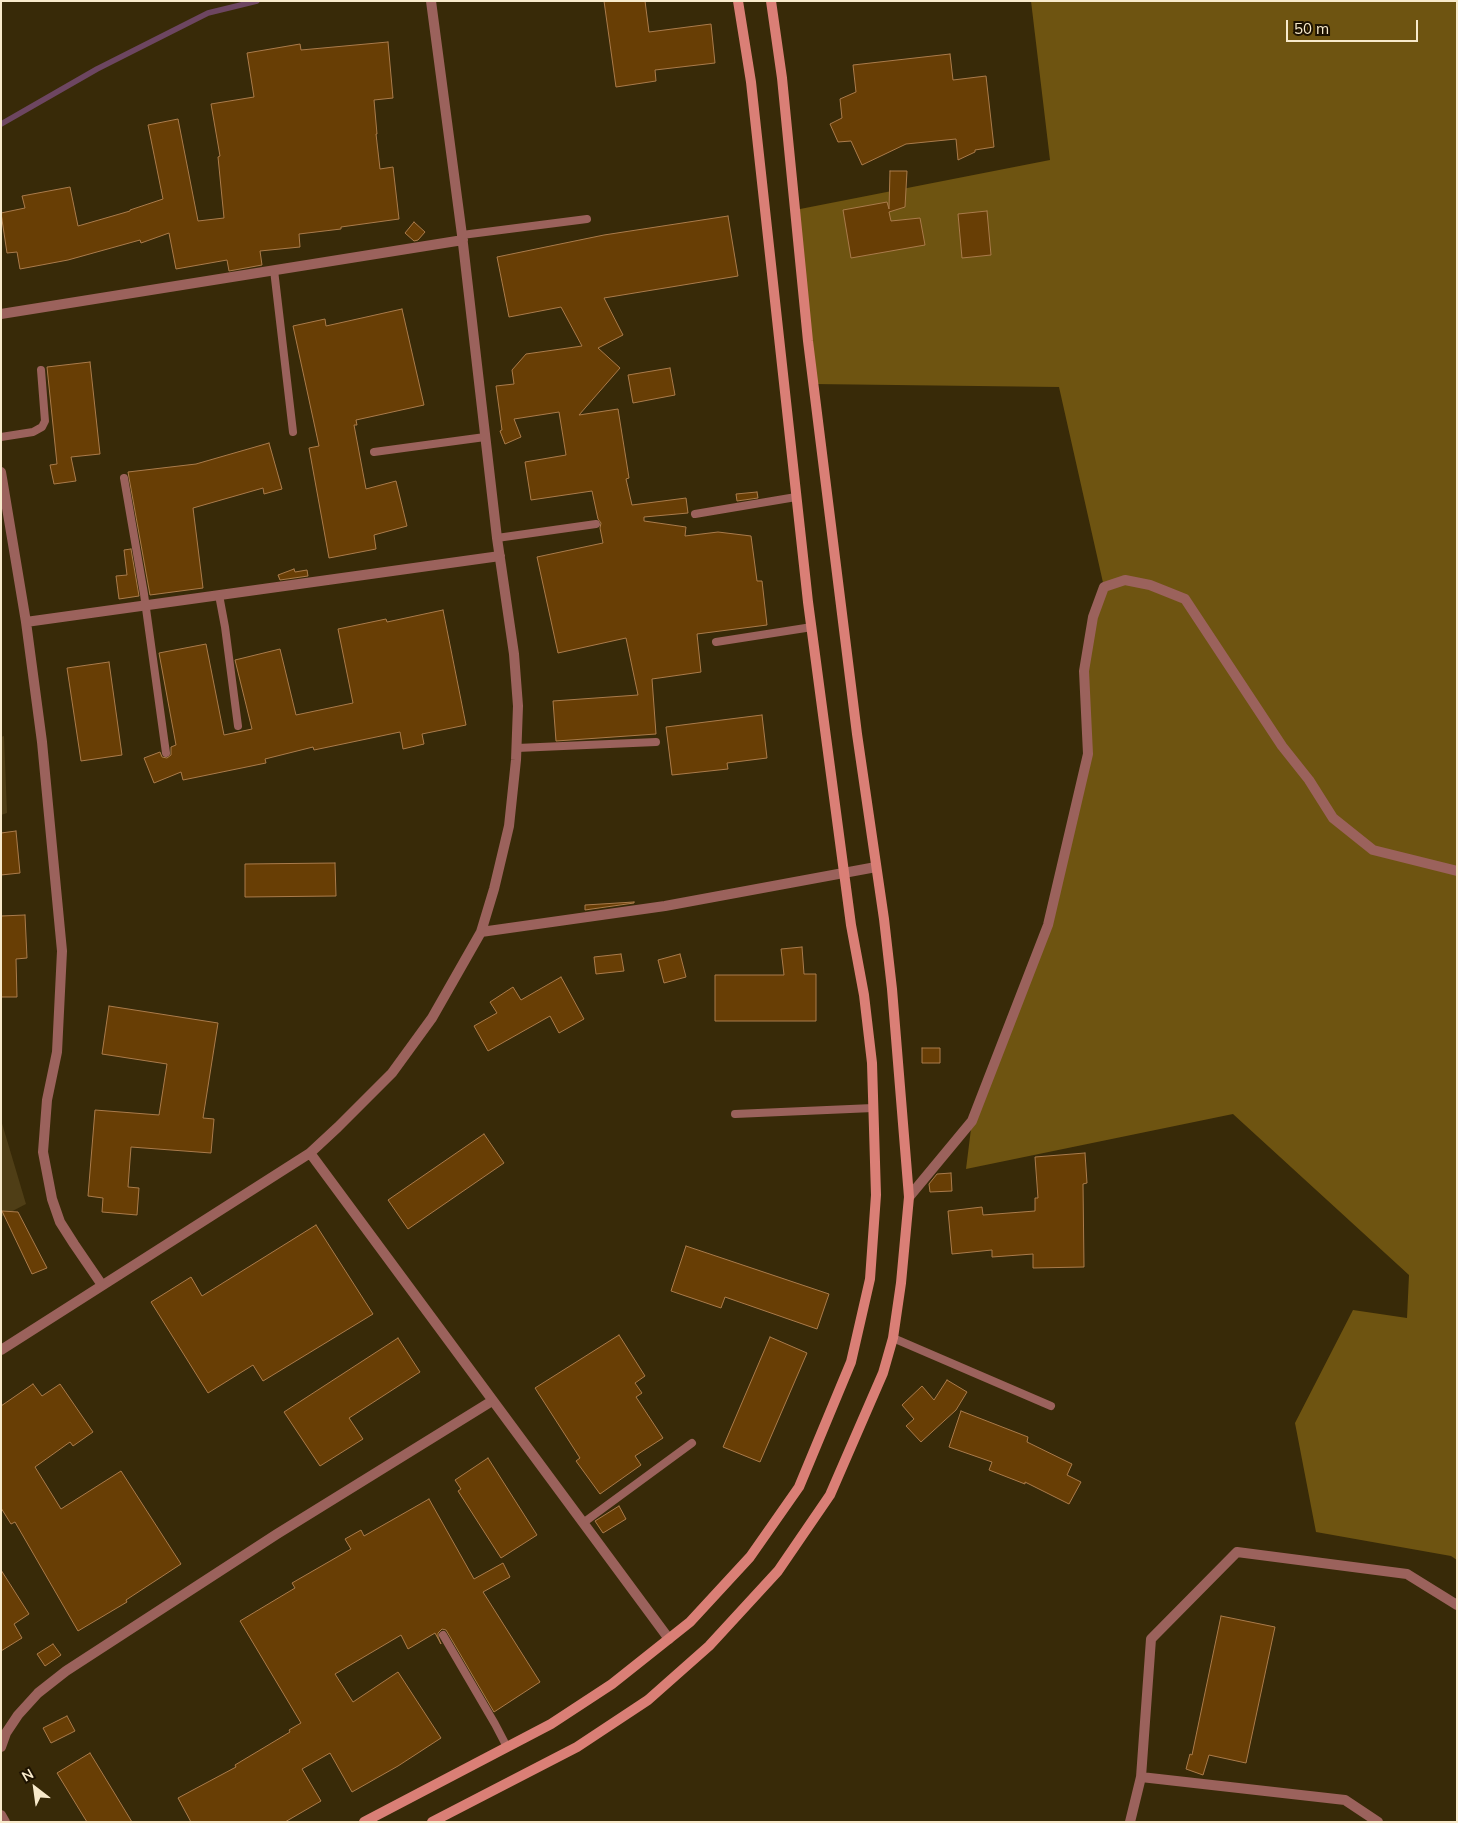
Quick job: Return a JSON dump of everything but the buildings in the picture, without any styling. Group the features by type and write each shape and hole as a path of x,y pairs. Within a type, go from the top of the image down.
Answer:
{"street":[{"path":"1,1350 310,1153 338,1127 392,1073 432,1018 480,932 494,889 509,826 517,748 518,706 514,654 497,538 462,237 431,1"},
{"path":"364,1822 551,1724 612,1684 690,1622 750,1557 799,1487 851,1362 870,1279 876,1196 872,1062 812,627 751,82 738,1"},
{"path":"432,1822 577,1747 648,1700 709,1646 778,1571 830,1495 883,1373 893,1338 901,1283 909,1197 892,989 851,686 808,341 782,78 771,1"},
{"path":"1,314 274,270 462,237"},
{"path":"1,472 26,622 42,742 62,950 57,1052 47,1100 43,1152 52,1199 60,1222 102,1285"},
{"path":"26,622 500,556"},
{"path":"909,1197 972,1121 1048,925 1088,754 1084,671 1093,617 1104,587 1125,580 1150,585 1185,599 1282,746 1309,780 1333,818 1373,850 1457,871"},
{"path":"480,932 665,906 876,867"},
{"path":"310,1153 669,1639"},
{"path":"1,1747 6,1733 18,1715 38,1693 66,1671 277,1534 492,1401"},
{"path":"1130,1822 1141,1777 1151,1639 1237,1552 1407,1574 1457,1605"},
{"path":"1141,1777 1345,1800 1378,1822"},
{"path":"1,1815 5,1822"}],"lane":[{"path":"462,237 588,219"},
{"path":"274,270 292,432"},
{"path":"1,437 33,432 42,427 45,421 41,370"},
{"path":"374,452 485,437"},
{"path":"124,478 146,605 166,753"},
{"path":"695,514 796,497"},
{"path":"497,538 596,524"},
{"path":"219,595 238,726"},
{"path":"716,642 812,627"},
{"path":"517,748 656,742"},
{"path":"735,1114 873,1108"},
{"path":"893,1338 1051,1406"},
{"path":"583,1523 692,1443"},
{"path":"443,1635 507,1747"}],"shaded area":[{"path":"1031,1 1457,1 1457,1560 1451,1556 1316,1532 1295,1423 1353,1310 1407,1318 1409,1275 1233,1114 966,1169 972,1121 1048,925 1088,754 1084,671 1104,587 1059,387 813,384 795,210 1050,160"},
{"path":"4,736 7,813 1,815 1,737"},
{"path":"1,1120 26,1204 1,1217"}],"waterway":[{"path":"1,124 97,69 208,13 257,1"}]}
